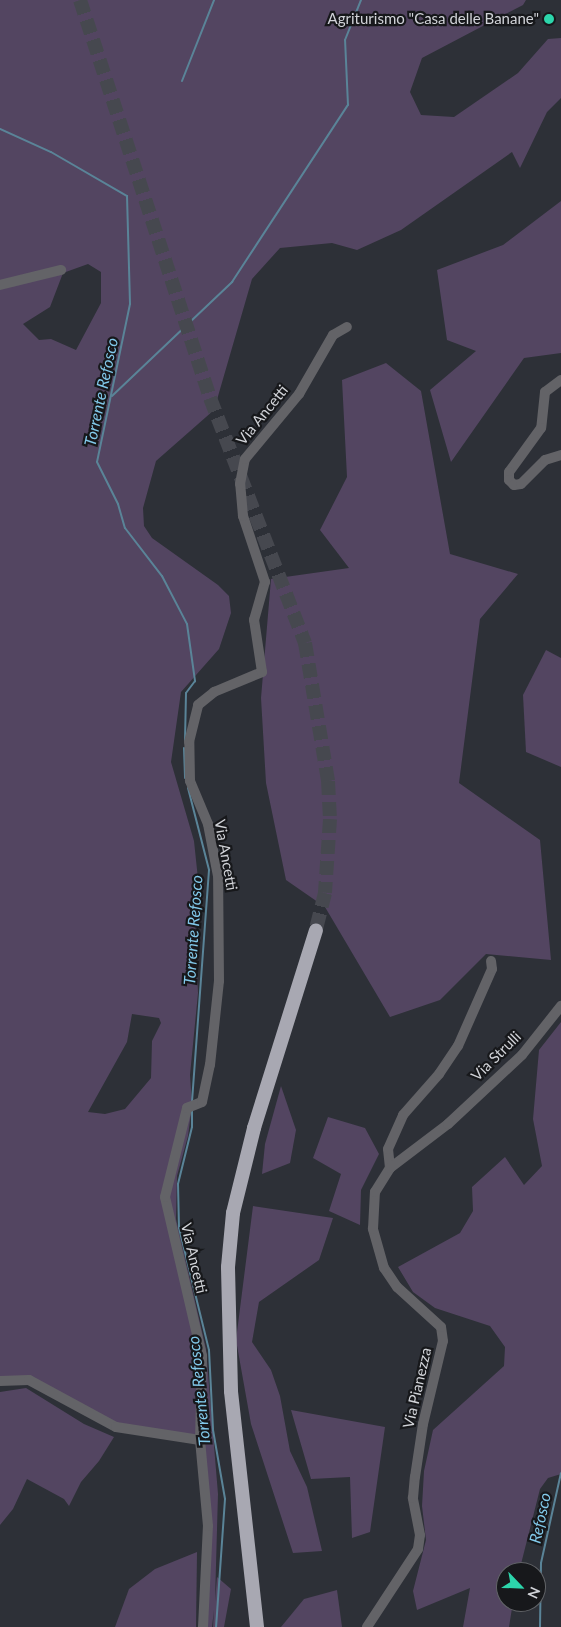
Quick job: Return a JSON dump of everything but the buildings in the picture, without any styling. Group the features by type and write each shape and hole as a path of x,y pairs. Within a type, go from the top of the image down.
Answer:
{"highway":[{"path":"257,1627 247,1554 227,1316 232,1222 254,1128 316,930"}],"street":[{"path":"0,285 61,270"},
{"name":"Via Ancetti","path":"203,1627 208,1526 200,1440 202,1356 165,1197 187,1108 202,1102 210,1065 220,972 218,876 208,824 190,781 190,742 198,705 214,692 262,672 254,620 265,582 243,516 240,484 246,459 299,394 333,335 347,326"},
{"path":"561,380 545,392 541,428 509,472 511,483 521,484 545,460 561,456"},
{"path":"390,1168 388,1149 403,1115 439,1074 458,1046 492,969 491,961"},
{"name":"Via Strulli","path":"448,1124 522,1054 561,1006"},
{"name":"Via Pianezza","path":"367,1627 418,1549 420,1535 413,1498 415,1477 423,1424 443,1340 441,1326 397,1287 384,1268 376,1246 373,1229 375,1192 390,1168 448,1124"},
{"path":"0,1381 29,1380 116,1427 200,1440"}],"shaded area":[{"path":"0,0 526,0 523,5 422,58 410,92 421,115 454,117 518,73 548,39 561,38 561,98 547,112 520,168 512,152 401,230 357,250 332,243 280,248 252,279 214,410 156,461 143,508 144,526 152,538 218,585 229,596 231,613 219,649 181,692 171,762 194,841 198,879 195,919 198,993 190,1075 192,1105 188,1136 177,1176 176,1219 206,1349 218,1494 215,1601 217,1577 231,1589 224,1627 213,1627 214,1610 212,1627 207,1627 201,1443 128,1429 35,1381 0,1381","holes":["88,264 101,272 101,303 76,350 51,339 39,340 23,324 50,307 63,273","132,1014 159,1018 161,1023 152,1041 151,1078 125,1109 105,1114 88,1112 127,1042"]},
{"path":"561,201 561,353 524,358 451,462 430,390 476,351 447,340 437,270 503,245"},
{"path":"386,363 421,391 450,554 518,574 480,619 459,783 540,840 551,960 486,954 440,1000 390,1017 325,907 286,880 266,783 261,698 271,579 349,568 320,530 347,477 342,380"},
{"path":"546,650 561,658 561,767 526,752 523,695"},
{"path":"561,1022 561,1474 548,1478 540,1489 522,1562 496,1562 496,1612 511,1612 509,1627 463,1627 470,1588 417,1610 413,1591 426,1540 422,1506 424,1471 433,1430 504,1366 505,1347 490,1326 435,1308 413,1292 398,1267 460,1233 473,1211 472,1187 505,1157 524,1185 542,1166 533,1119 539,1050"},
{"path":"281,1086 296,1130 290,1163 262,1174 265,1144"},
{"path":"328,1117 365,1128 379,1154 361,1190 360,1225 329,1211 341,1174 313,1158"},
{"path":"253,1206 333,1218 319,1260 259,1302 252,1342 271,1370 280,1396 290,1451 307,1487 322,1551 293,1553 251,1424 236,1340"},
{"path":"26,1388 84,1424 114,1437 99,1461 81,1482 69,1506 64,1499 27,1479 13,1509 0,1525 0,1392"},
{"path":"291,1410 385,1427 370,1532 352,1538 350,1477 311,1479"},
{"path":"197,1552 196,1627 115,1627 129,1589 155,1569"},
{"path":"337,1590 342,1627 281,1627 304,1599"}],"waterway":[{"path":"182,81 214,0"},
{"path":"112,396 232,282 348,105 345,40 361,0"},
{"name":"Torrente Refosco","path":"0,129 51,152 127,196 130,304 97,462 118,504 125,528 162,576 187,624 195,681 186,693 185,741"},
{"name":"Torrente Refosco","path":"184,748 185,778"},
{"name":"Torrente Refosco","path":"188,788 209,870 192,1102"},
{"name":"Torrente Refosco","path":"192,1109 192,1127 178,1184 179,1228 209,1350 213,1430 225,1499 216,1627"},
{"name":"Refosco","path":"540,1627 541,1563 561,1473"}],"tunnel":[{"path":"80,0 210,398 305,643 328,781 330,819 325,893 316,930"}],"place":[{"name":"Agriturismo \"Casa delle Banane\"","path":"549,19"}]}
